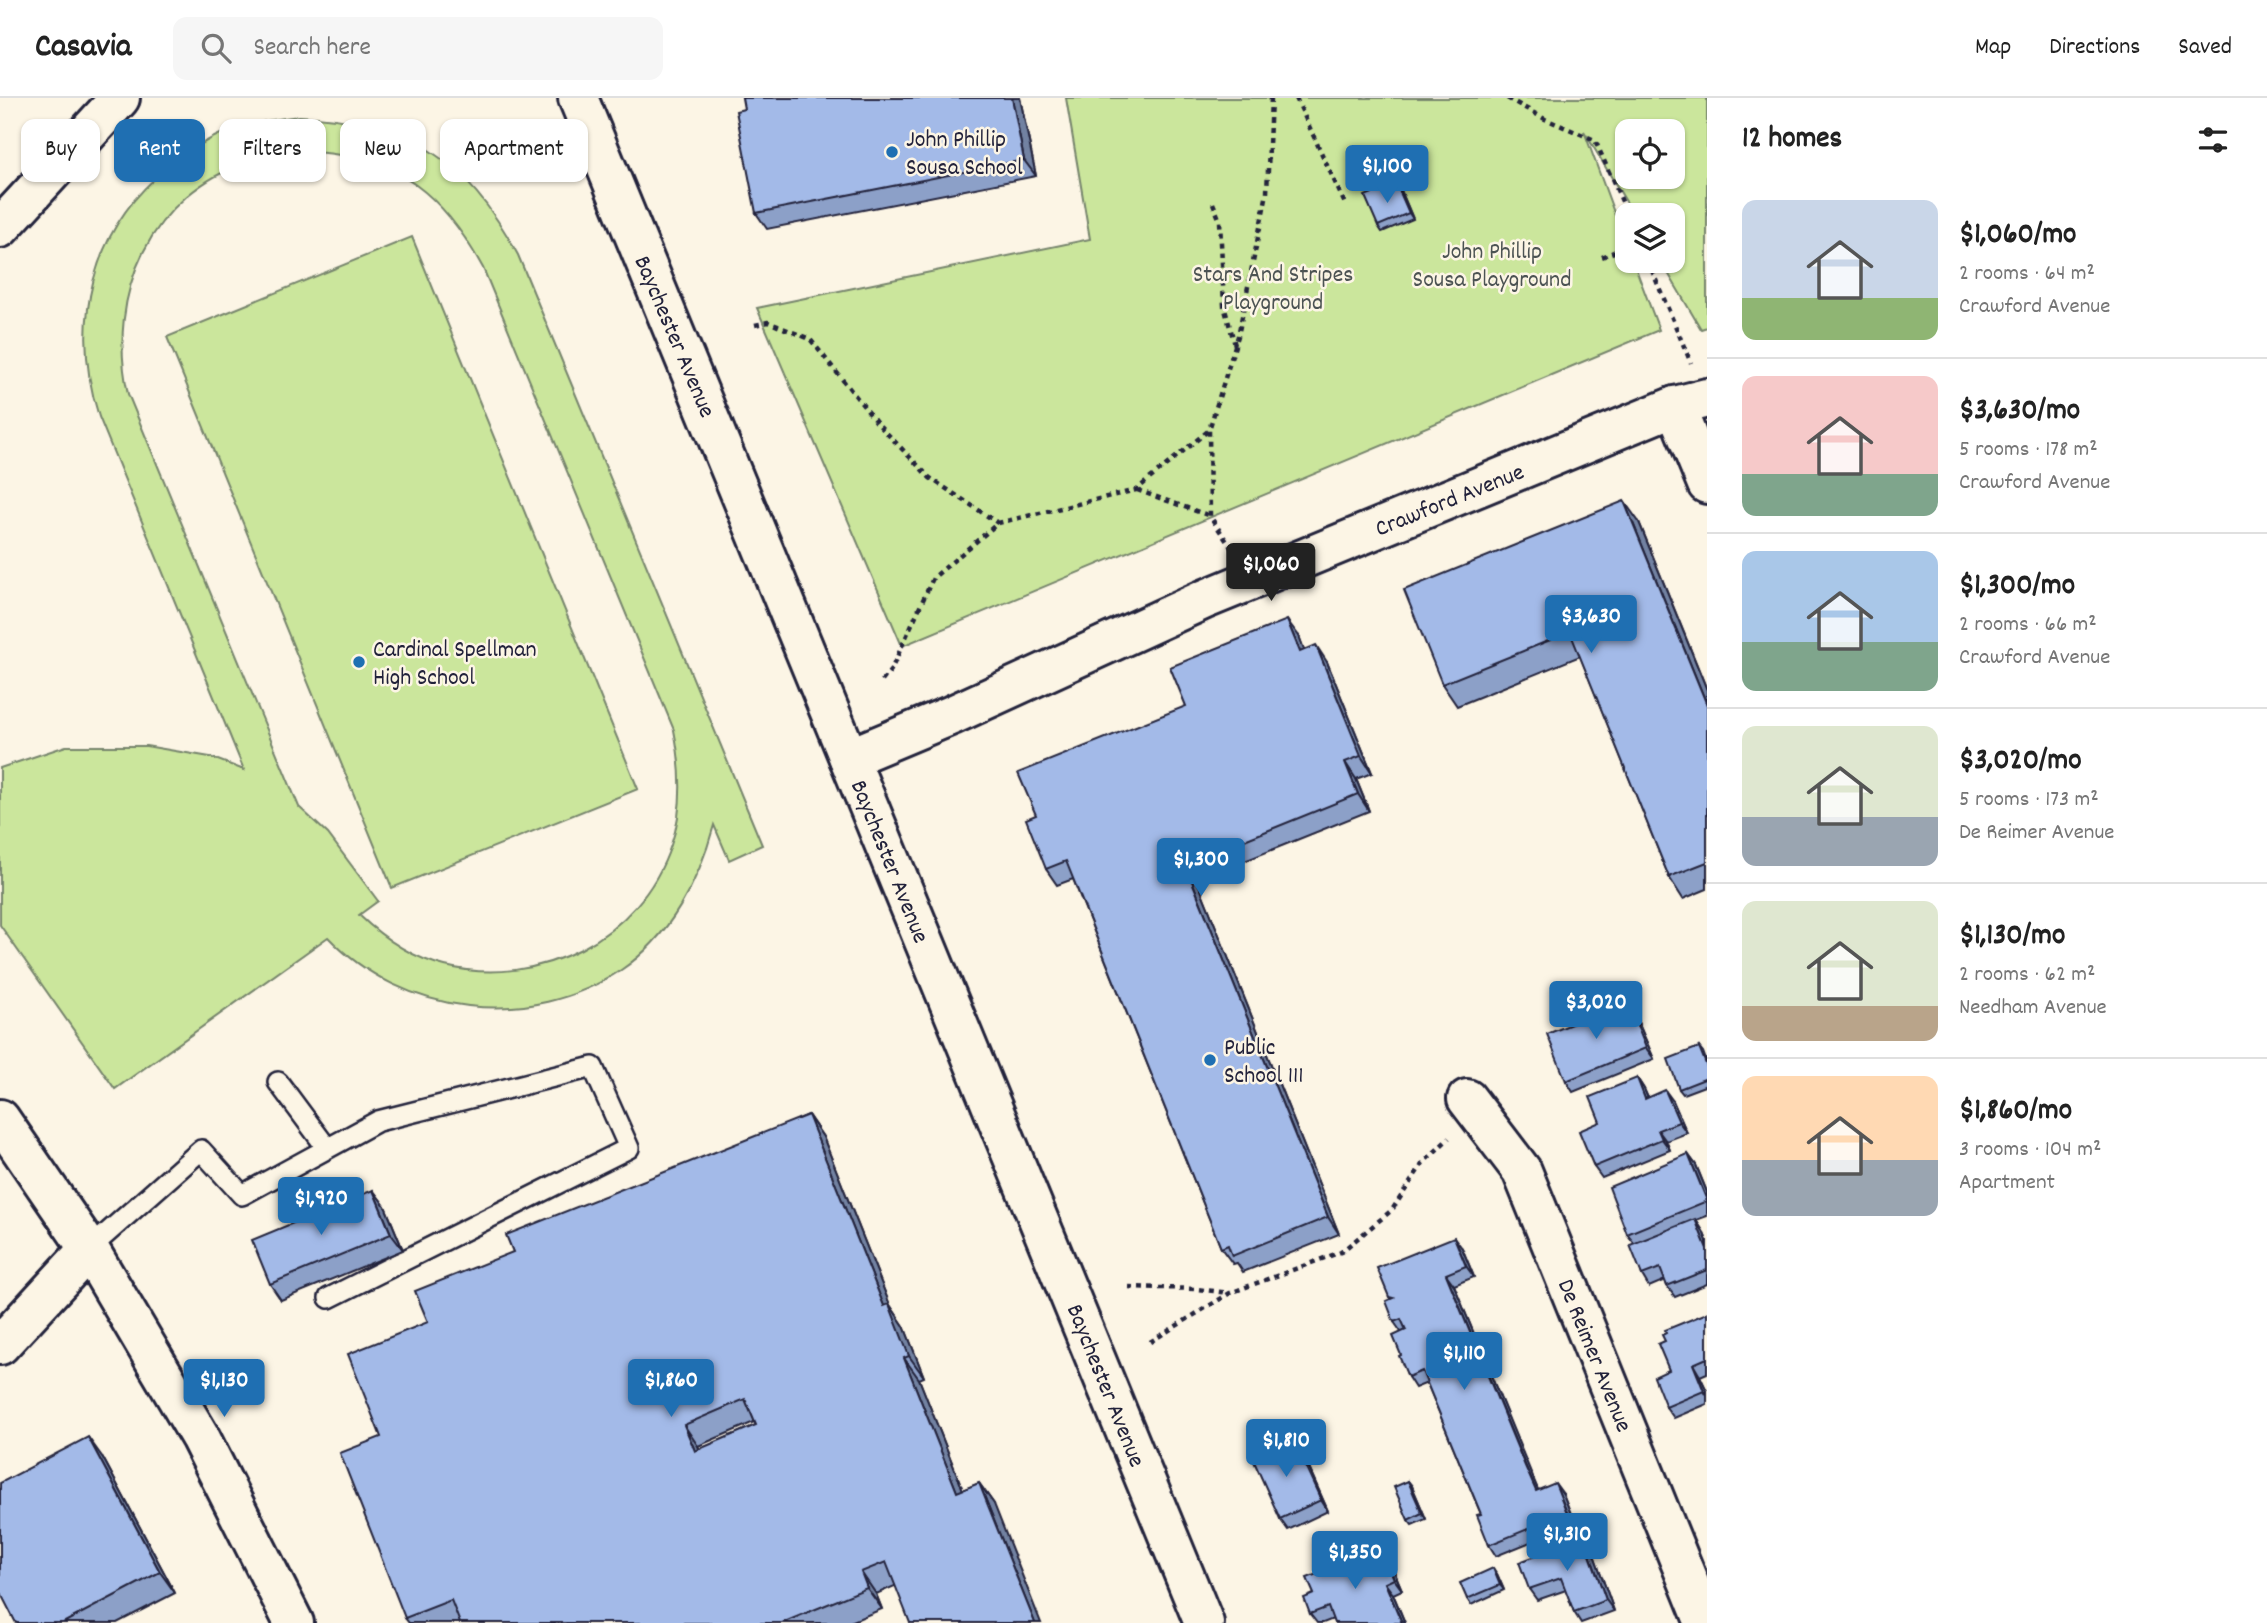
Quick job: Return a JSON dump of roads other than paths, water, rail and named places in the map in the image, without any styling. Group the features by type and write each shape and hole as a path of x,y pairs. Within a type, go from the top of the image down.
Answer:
{"street":[{"path":"0,228 120,98"},
{"name":"Baychester Avenue","path":"579,98 1205,1623"},
{"path":"1696,401 1707,484"},
{"name":"Crawford Avenue","path":"849,758 952,715 1253,579 1696,401"},
{"name":"De Reimer Avenue","path":"1472,1105 1522,1171 1705,1623"},
{"path":"0,1119 89,1249 200,1437 293,1623"},
{"path":"0,1345 89,1249"}],"lane":[{"path":"89,1249 201,1150 243,1195 378,1121 593,1068 629,1148 329,1298"},
{"path":"278,1082 327,1148"}],"place":[{"name":"John Phillip Sousa School","path":"892,152"},
{"name":"Cardinal Spellman High School","path":"359,662"},
{"name":"Public School 111","path":"1210,1060"}],"park label":[{"name":"John Phillip Sousa Playground","path":"1492,264"},
{"name":"Stars And Stripes Playground","path":"1273,287"}]}
